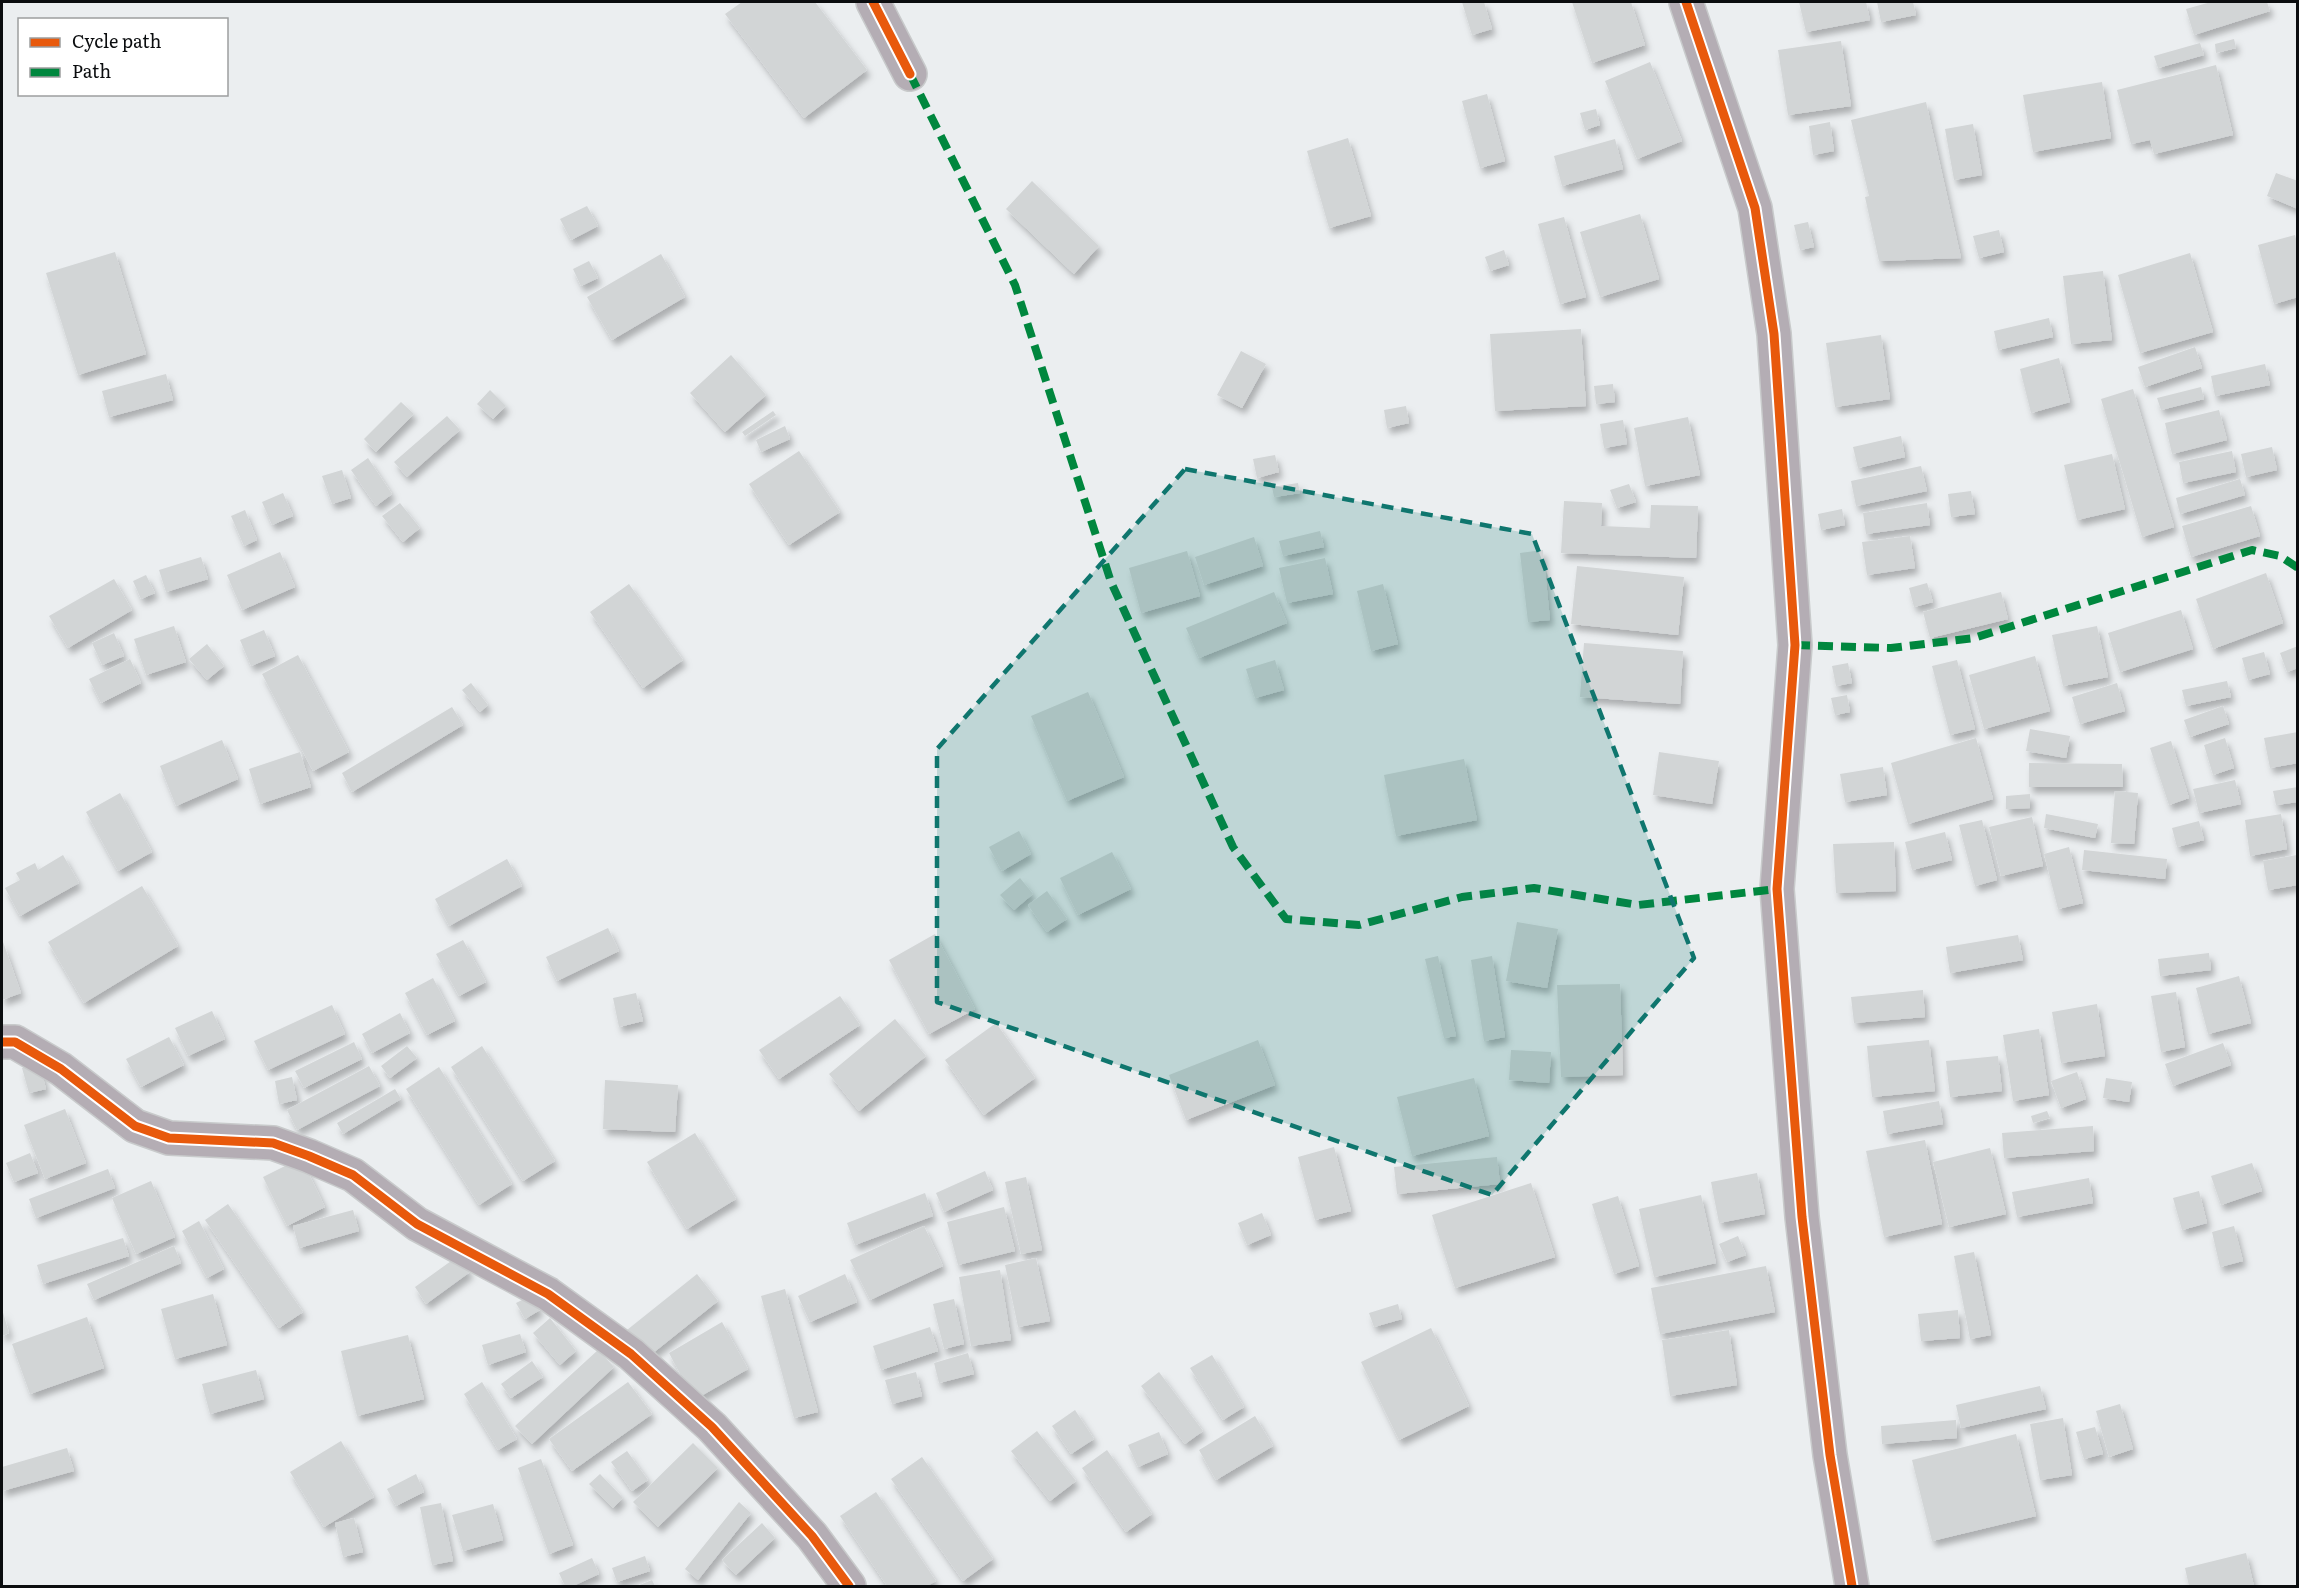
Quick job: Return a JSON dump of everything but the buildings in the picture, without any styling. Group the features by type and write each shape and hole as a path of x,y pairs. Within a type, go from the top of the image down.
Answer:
{"street":[{"path":"873,2 910,74"},
{"path":"1686,2 1755,208 1774,334 1795,645 1777,889 1802,1217 1830,1455 1852,1587"},
{"path":"2,1042 15,1042 61,1069 135,1126 169,1138 273,1143 353,1175 417,1224 548,1294 631,1354 712,1427 812,1536 849,1587"}],"highlighted area":[{"path":"1185,469 1532,534 1694,958 1492,1195 937,1002 937,749"}],"marked path":[{"path":"910,74 1015,285 1111,582 1233,847 1286,919 1359,925 1462,897 1534,888 1638,905 1777,889"},
{"path":"1795,645 1891,648 1974,638 2252,550 2280,556 2298,568"}],"cycle path":[{"path":"873,2 910,74"},
{"path":"1686,2 1755,208 1774,334 1795,645 1777,889 1802,1217 1830,1455 1852,1586"},
{"path":"2,1042 15,1042 61,1069 135,1126 169,1138 273,1143 353,1175 417,1224 548,1294 631,1354 712,1427 812,1536 849,1586"}]}
